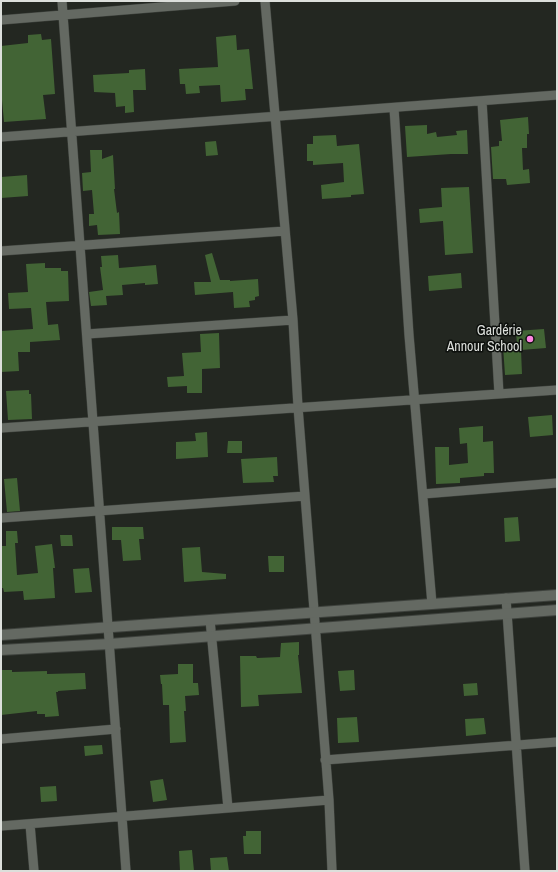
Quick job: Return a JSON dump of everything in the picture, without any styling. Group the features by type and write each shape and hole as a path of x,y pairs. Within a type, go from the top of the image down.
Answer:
{"street":[{"path":"62,1 126,871"},
{"path":"1,20 235,1"},
{"path":"264,1 293,320 298,408 329,800 332,871"},
{"path":"1,137 557,95"},
{"path":"482,101 499,394"},
{"path":"394,108 409,335 432,604"},
{"path":"1,251 285,231"},
{"path":"87,334 293,320"},
{"path":"1,428 557,390"},
{"path":"423,494 557,483"},
{"path":"1,518 305,496"},
{"path":"1,635 557,595"},
{"path":"506,598 525,871"},
{"path":"1,650 109,644 557,610"},
{"path":"210,620 228,808"},
{"path":"1,739 116,729"},
{"path":"326,760 557,742"},
{"path":"1,826 329,800"},
{"path":"30,824 34,871"}],"building":[{"path":"41,34 42,40 51,39 55,94 43,95 46,119 4,122 1,100 1,46 28,43 28,35"},
{"path":"236,35 237,50 249,49 253,89 245,89 246,100 221,102 220,85 199,86 200,93 186,94 185,84 180,84 179,69 218,67 216,37"},
{"path":"145,69 146,90 133,90 134,112 125,113 125,106 116,107 115,93 94,92 93,75 129,73 129,70"},
{"path":"528,117 529,134 527,134 527,148 522,148 523,170 529,169 530,183 507,185 506,179 493,179 491,147 499,146 499,141 502,141 500,120"},
{"path":"427,125 427,134 436,132 437,137 457,135 456,131 467,130 468,154 407,157 405,126"},
{"path":"336,135 337,146 359,144 364,194 351,195 351,197 322,199 321,185 344,182 343,163 313,165 313,161 307,161 307,144 313,144 313,136"},
{"path":"216,141 218,155 206,156 205,142"},
{"path":"90,150 102,150 102,159 113,155 114,189 117,213 119,212 120,234 98,235 97,225 89,226 89,214 94,214 92,190 83,191 82,173 91,172"},
{"path":"27,175 28,196 1,198 1,177"},
{"path":"469,187 473,253 445,255 443,221 420,223 419,209 442,207 441,188"},
{"path":"212,253 220,280 230,281 258,279 259,296 255,297 255,300 249,301 250,307 234,308 233,292 195,295 194,282 211,282 205,255"},
{"path":"118,255 119,268 156,265 158,284 145,285 145,283 122,285 123,295 106,296 107,305 91,306 89,292 103,290 100,267 102,267 101,256"},
{"path":"45,263 45,268 61,268 61,271 68,271 69,301 46,302 48,325 58,324 60,340 30,342 30,352 18,352 19,371 1,372 1,331 33,329 31,308 9,309 8,293 28,292 26,264"},
{"path":"461,273 462,288 429,291 428,276"},
{"path":"544,329 546,348 521,350 522,374 505,375 503,346 517,345 516,331"},
{"path":"219,333 220,368 202,369 202,393 187,393 187,386 168,387 167,377 184,376 182,353 201,352 200,334"},
{"path":"29,390 29,394 31,394 32,419 8,420 6,391"},
{"path":"552,415 553,435 530,437 528,417"},
{"path":"483,426 483,442 493,441 494,473 484,473 484,476 460,478 460,483 436,484 435,447 449,447 449,465 468,463 467,443 460,444 459,428"},
{"path":"207,432 208,457 176,459 176,442 196,441 195,433"},
{"path":"228,441 242,441 242,453 227,453"},
{"path":"277,457 278,476 273,476 274,482 243,483 241,459"},
{"path":"17,478 20,511 7,512 4,479"},
{"path":"518,517 520,541 505,542 504,518"},
{"path":"112,527 143,527 144,539 139,539 141,560 123,561 121,540 112,540"},
{"path":"6,531 17,531 18,543 15,543 17,575 38,573 35,546 52,544 55,568 53,568 55,598 24,600 23,591 4,592 3,588 1,588 1,549 2,546 6,546"},
{"path":"60,535 72,535 73,546 61,546"},
{"path":"200,547 202,572 226,574 226,579 184,582 182,548"},
{"path":"268,556 284,556 284,572 269,572"},
{"path":"89,568 92,592 75,593 73,569"},
{"path":"299,642 298,655 302,693 258,695 259,706 241,707 240,656 256,656 257,658 280,657 281,643"},
{"path":"178,664 193,664 193,683 198,683 199,695 185,696 186,711 184,711 186,742 170,743 169,705 163,705 160,675 178,674"},
{"path":"1,670 12,670 12,672 47,671 47,674 85,673 86,689 56,692 59,716 45,717 45,714 37,714 37,711 1,715"},
{"path":"354,670 355,690 340,691 338,671"},
{"path":"477,683 478,695 464,696 463,684"},
{"path":"357,717 359,742 338,743 337,718"},
{"path":"484,718 486,734 466,736 465,719"},
{"path":"102,745 103,754 85,756 84,746"},
{"path":"163,779 167,800 153,802 150,781"},
{"path":"56,786 57,801 41,802 40,787"},
{"path":"246,831 261,831 261,854 244,854 243,836 246,836"},
{"path":"192,850 194,871 180,871 179,851"},
{"path":"227,857 229,871 211,871 210,858"}],"place":[{"name":"Gardérie Annour School","path":"530,339"}]}
